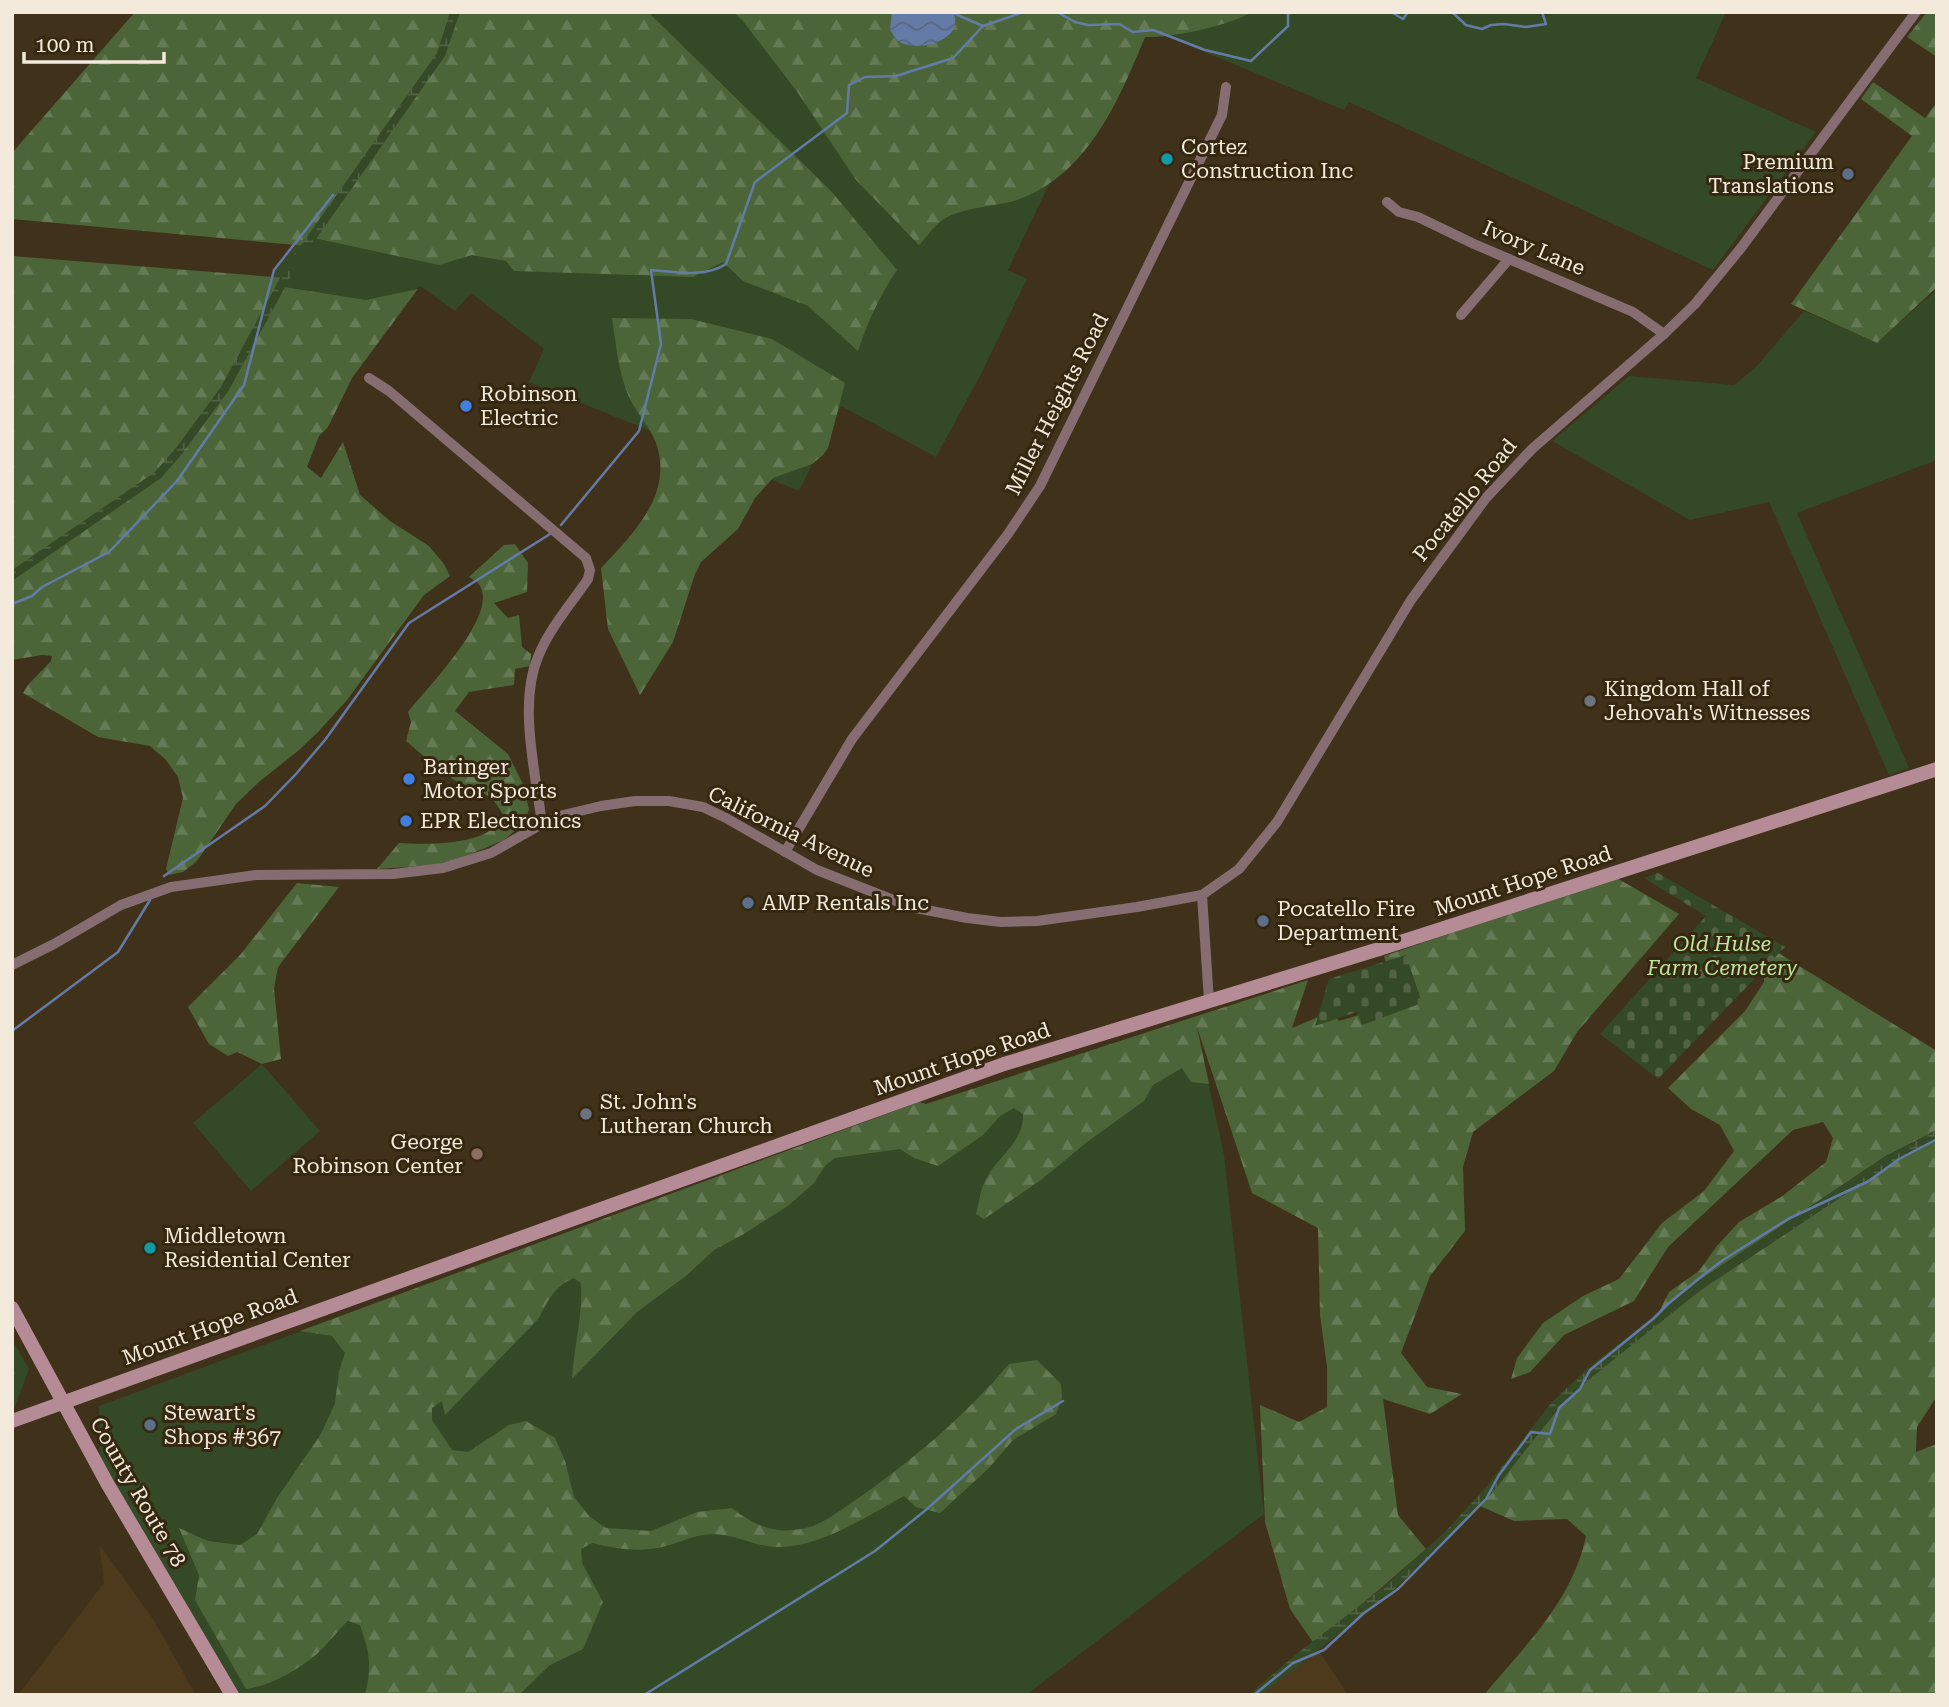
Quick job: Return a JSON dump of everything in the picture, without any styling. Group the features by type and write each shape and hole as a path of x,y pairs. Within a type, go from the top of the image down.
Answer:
{"street":[{"name":"Pocatello Road","path":"1202,895 1239,869 1277,822 1411,600 1486,498 1548,433 1664,334 1695,304 1734,257 1916,12"},
{"name":"Miller Heights Road","path":"785,852 852,739 1008,534 1040,486 1222,115 1226,87"},
{"name":"Ivory Lane","path":"1387,202 1399,212 1434,224 1633,312 1664,334"},
{"path":"1461,315 1510,259"},
{"path":"369,377 586,558 590,570 588,579 542,647 532,677 530,721 542,824"},
{"name":"Mount Hope Road","path":"12,1422 991,1069 1557,892 1937,769"},
{"name":"California Avenue","path":"12,965 121,905 171,887 256,875 393,874 443,868 477,859 563,815 635,801 669,801 703,807 817,870 911,907 990,921 1037,921 1202,895"},
{"path":"1202,895 1209,1001"},
{"name":"County Route 78","path":"12,1308 63,1404 232,1695"}],"shaded area":[{"path":"99,1544 153,1619 196,1695 18,1695 104,1583"},
{"path":"1315,1645 1348,1695 1255,1695"}],"green space":[{"path":"135,12 648,12 831,191 897,270 874,309 858,351 808,306 743,281 723,262 693,277 514,271 506,261 472,255 439,265 314,238 307,246 12,219 12,153"},
{"path":"441,12 1726,12 1696,78 1816,132 1713,270 1349,102 1344,110 1147,28 1109,59 1008,270 1027,279 980,376 936,457 841,406 799,491 529,382 544,349 471,293 455,311 420,286 213,392 275,271 335,195"},
{"path":"450,12 460,12 445,56 295,269 229,390 182,454 161,478 12,581 12,570 155,472 175,449 221,387 287,265 437,53"},
{"path":"733,12 1252,12 1200,30 1145,37 1112,110 1082,154 1063,173 1042,188 1017,200 966,210 947,217 934,227 919,245 856,180 796,90"},
{"path":"1927,12 1937,12 1937,57 1907,37"},
{"path":"1873,82 1925,118 1937,102 1937,287 1877,343 1791,304 1912,136 1861,99"},
{"path":"12,256 286,278 284,287 366,300 418,289 352,378 328,427 319,436 307,467 321,478 343,442 360,495 390,521 429,546 450,576 424,595 347,700 299,750 236,804 197,861 183,872 169,875 166,869 183,798 178,777 166,760 150,746 98,737 23,693 51,661 52,656 12,660"},
{"path":"1937,289 1937,460 1797,513 1909,768 1889,775 1769,502 1690,520 1552,441 1629,376 1734,385 1755,368 1804,311 1877,343"},
{"path":"612,318 691,319 772,339 845,383 828,448 823,455 812,464 773,478 755,498 738,529 701,562 673,642 640,695 608,629 601,568 626,541 647,512 660,479 660,462 656,443 632,403 622,378"},
{"path":"515,544 528,563 527,592 494,603 508,618 519,615 522,647 531,654 530,666 515,669 514,685 469,692 455,711 508,754 522,782 529,809 525,822 504,840 459,859 433,865 377,869 399,843 441,843 473,838 487,833 497,825 503,815 485,794 450,777 406,741 411,722 408,712 457,653 478,617 483,601 481,588 469,577 504,545"},
{"name":"Old Hulse Farm Cemetery","path":"1658,873 1785,947 1658,1079 1600,1034 1706,916 1644,878"},
{"path":"1615,877 1679,914 1577,1032 1554,1071 1473,1132 1463,1167 1465,1231 1430,1276 1401,1353 1427,1387 1462,1394 1430,1414 1383,1399 1398,1515 1426,1549 1315,1645 1290,1609 1265,1522 1260,1405 1299,1422 1327,1407 1327,1367 1320,1315 1318,1228 1252,1193 1197,1027 1209,1084 1191,1082 1182,1068 1153,1085 1144,1101 1087,1142 1041,1180 984,1219 976,1214 983,1185 1014,1142 1022,1125 1023,1114 1014,1108 1000,1116 983,1135 938,1166 914,1158 900,1149 835,1158 825,1166 814,1183 789,1205 714,1250 686,1276 637,1312 572,1379 581,1307 581,1283 574,1278 567,1281 553,1294 539,1318 445,1415 442,1401 432,1408 432,1420 452,1450 468,1452 509,1425 526,1421 555,1438 565,1461 574,1497 590,1517 606,1528 651,1531 697,1512 732,1508 764,1527 791,1530 823,1521 898,1469 956,1419 1009,1364 1037,1360 1061,1384 1062,1398 1056,1414 1013,1440 989,1468 940,1513 916,1507 904,1496 842,1530 808,1543 791,1546 766,1546 712,1534 638,1550 592,1543 581,1549 582,1563 603,1602 583,1649 550,1665 519,1695 365,1695 369,1675 366,1644 360,1625 348,1621 317,1654 301,1666 274,1681 246,1689 195,1600 199,1575 179,1528 208,1541 240,1545 257,1534 277,1498 321,1434 335,1403 339,1371 345,1353 332,1336 300,1331 919,1102 926,1104 1308,980 1292,1028 1333,1011 1339,1021 1398,1003 1384,956"},
{"path":"297,883 339,887 278,967 274,988 281,1059 262,1064 237,1052 228,1056 209,1044 188,1007 240,955"},
{"path":"1764,944 1937,1051 1937,1130 1886,1156 1697,1282 1658,1314 1669,1292 1699,1271 1739,1222 1781,1197 1826,1162 1833,1138 1823,1122 1793,1130 1668,1247 1634,1301 1564,1335 1530,1372 1511,1379 1517,1358 1543,1323 1583,1296 1619,1279 1662,1223 1704,1191 1734,1151 1720,1125 1691,1109 1668,1088 1745,1011 1764,982"},
{"path":"1406,955 1422,1003 1362,1025 1357,1012 1315,1026 1329,979"},
{"path":"1194,1017 1224,1155 1264,1514 1026,1695 230,1695 100,1458 99,1406 919,1102 926,1104"},
{"path":"262,1064 320,1131 251,1191 193,1123"},
{"path":"1937,1130 1937,1139 1891,1164 1702,1289 1593,1376 1557,1409 1494,1491 1450,1538 1387,1596 1261,1695 1249,1695 1294,1656 1381,1589 1444,1533 1487,1486 1551,1403 1587,1369 1697,1282 1886,1156"},
{"path":"1937,1139 1937,1396 1917,1427 1916,1452 1937,1444 1937,1695 1484,1695 1559,1602 1579,1560 1586,1536 1567,1519 1514,1521 1480,1506 1559,1408 1593,1376 1702,1289 1891,1164"},
{"path":"12,1339 29,1369 15,1406 12,1407"}],"water":[{"path":"892,12 953,12 955,22 953,30 946,37 937,42 915,46 895,38 890,30"}],"waterway":[{"path":"561,525 639,431 661,344 651,270 699,273 726,264 755,182 847,113 849,85 865,77 896,76 953,58 983,26 1024,12"},
{"path":"1057,12 1075,22 1088,25 1119,24 1133,32 1153,30 1205,50 1251,61 1288,26 1288,14 1292,12"},
{"path":"1357,12 1371,12"},
{"path":"1391,12 1403,19 1408,12"},
{"path":"1449,12 1466,25 1482,29 1491,25 1526,27 1546,24 1542,12"},
{"path":"953,13 983,26"},
{"path":"12,604 32,596 42,587 109,552 177,481 244,385 274,270 333,195"},
{"path":"164,876 265,806 296,774 325,740 409,623 550,534"},
{"path":"12,1031 118,952 150,900"},
{"path":"1254,1695 1293,1663 1324,1650 1364,1613 1398,1589 1486,1499 1499,1475 1531,1432 1550,1434 1559,1408 1580,1389 1590,1370 1702,1276 1788,1219 1869,1181 1899,1159 1937,1139"},
{"path":"644,1695 875,1551 927,1509 1016,1429 1063,1401"}],"place":[{"name":"Cortez Construction Inc","path":"1167,159"},
{"name":"Premium Translations","path":"1848,174"},
{"name":"Robinson Electric","path":"466,406"},
{"name":"Kingdom Hall of Jehovah's Witnesses","path":"1590,701"},
{"name":"Baringer Motor Sports","path":"409,779"},
{"name":"EPR Electronics","path":"406,821"},
{"name":"AMP Rentals Inc","path":"748,903"},
{"name":"Pocatello Fire Department","path":"1263,921"},
{"name":"St. John's Lutheran Church","path":"586,1114"},
{"name":"George Robinson Center","path":"477,1154"},
{"name":"Middletown Residential Center","path":"150,1248"},
{"name":"Stewart's Shops #367","path":"150,1425"}]}
